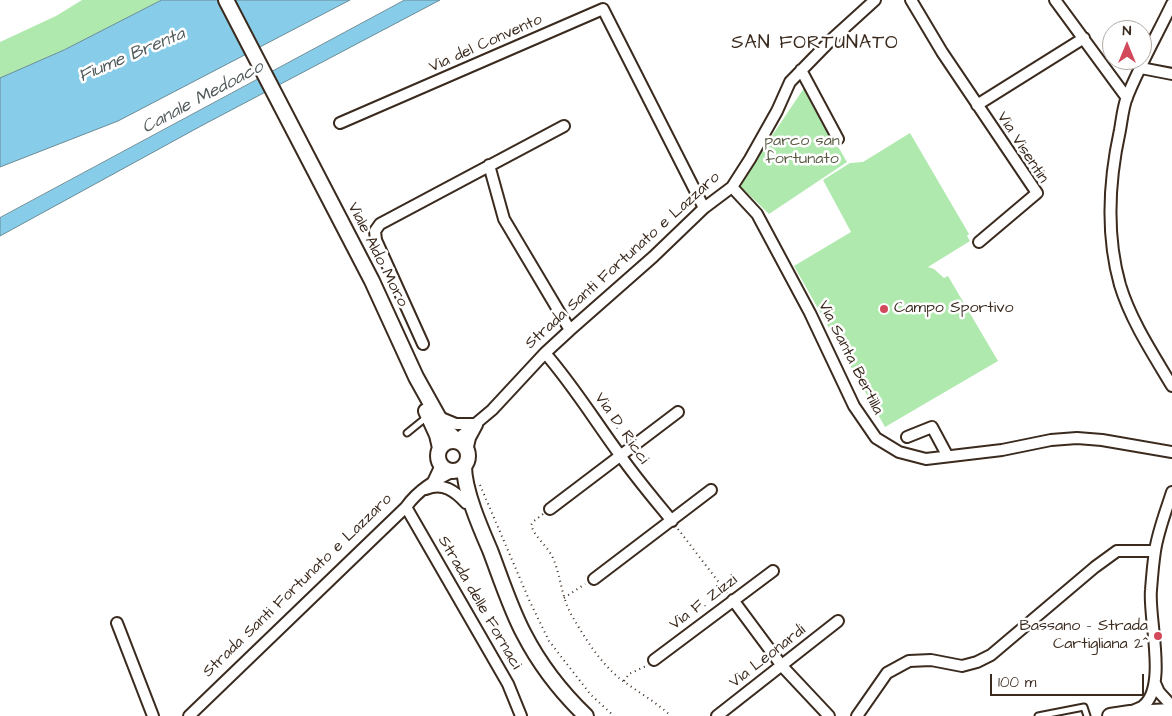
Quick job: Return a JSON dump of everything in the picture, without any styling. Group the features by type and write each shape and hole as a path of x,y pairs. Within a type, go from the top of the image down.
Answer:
{"main road":[{"name":"Viale Aldo Moro","path":"226,0 372,281 434,416 440,448"},
{"name":"Viale Aldo Moro","path":"434,416 462,447"},
{"name":"Strada Santi Fortunato e Lazzaro","path":"440,448 448,442 462,447"},
{"path":"458,470 468,458 462,447"},
{"path":"440,448 438,457 441,466 446,470 458,470"},
{"path":"458,470 466,503 480,525"},
{"path":"458,470 467,483 480,525 523,634 546,672 570,701 586,716"},
{"path":"1110,716 1168,711"}],"street":[{"name":"Strada Santi Fortunato e Lazzaro","path":"462,447 461,436 492,410 546,353 653,257 704,208 732,187 772,119 790,82 831,40 875,0"},
{"name":"Via Visentin","path":"910,0 942,52 1037,193 979,242"},
{"path":"1055,0 1127,98"},
{"path":"1152,45 1172,4"},
{"name":"Via del Convento","path":"340,123 603,9 704,208"},
{"name":"Via Visentin","path":"977,105 1084,38"},
{"path":"801,70 838,139"},
{"path":"1140,70 1127,98 1116,145 1111,184 1111,224 1114,258 1121,286 1137,326 1172,386"},
{"path":"1151,70 1172,74"},
{"path":"423,344 376,240 375,231 380,224 564,126"},
{"path":"489,165 504,219 570,330"},
{"name":"Via Santa Bertilla","path":"732,187 756,214 810,313 854,406 876,438 899,452 926,458 1002,450 1051,440 1077,438 1102,440 1172,452"},
{"name":"Via D. Ricci","path":"546,353 591,412 620,456 672,521"},
{"path":"550,509 678,412"},
{"path":"434,416 456,424 477,424"},
{"path":"907,437 932,427 947,455"},
{"name":"Strada Santi Fortunato e Lazzaro","path":"432,482 441,466"},
{"name":"Strada Santi Fortunato e Lazzaro","path":"189,716 406,507 414,496 432,482 458,470"},
{"path":"422,490 431,487 445,488 455,491 466,503"},
{"path":"594,578 711,490"},
{"path":"1130,713 1147,702 1155,683 1156,648 1150,593 1159,531 1172,492"},
{"name":"Strada delle Fornaci","path":"406,507 508,684 520,716"},
{"path":"857,716 887,673 909,661 931,660 962,666 976,662 991,655 1089,572 1117,551 1155,551"},
{"name":"Via F. Zizzi","path":"654,660 773,571"},
{"path":"733,600 782,666 829,716"},
{"name":"Via Leonardi","path":"716,716 838,621"},
{"path":"117,623 153,716"},
{"path":"1155,683 1168,711"}],"lane":[{"path":"407,433 434,416"},
{"path":"1038,716 1084,707 1087,716"}],"path":[{"path":"477,479 530,602 549,641 591,695 614,716"},
{"path":"550,509 531,525 552,557 564,598 571,614 593,649 607,666 671,716"},
{"path":"672,521 733,600"},
{"path":"564,598 594,578"},
{"path":"624,681 629,674 642,669 654,660"}],"green space":[{"path":"82,0 162,0 64,50 0,78 0,42 56,16"},
{"name":"parco san fortunato","path":"804,88 847,162 769,214 739,185"},
{"path":"910,133 969,234 967,236 970,241 928,267 934,269 944,278 948,276 998,361 885,427 794,266 851,232 823,180 850,163 863,162"}],"water":[{"name":"Fiume Brenta","path":"162,0 350,0 118,121 0,167 0,78 64,50"},
{"name":"Canale Medoaco","path":"405,0 440,0 201,126 0,236 0,218"}],"place":[{"name":"Campo Sportivo","path":"884,309"},
{"name":"Bassano - Strada Cartigliana 2^","path":"1158,636"}],"district":[{"name":"SAN FORTUNATO","path":"815,44"}]}
